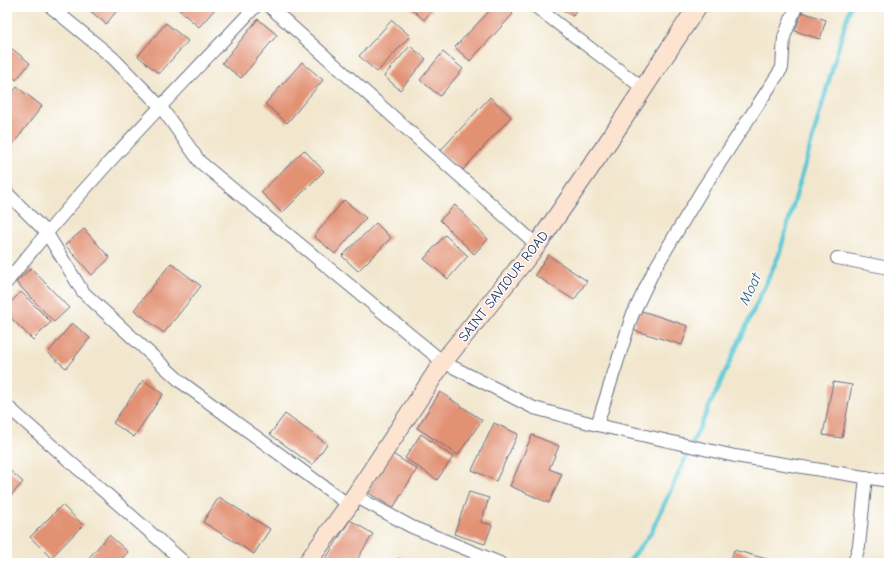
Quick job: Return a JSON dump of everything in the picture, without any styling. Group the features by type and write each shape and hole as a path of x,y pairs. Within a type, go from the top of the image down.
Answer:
{"street":[{"path":"52,7 113,58 160,107 200,162 443,362 534,408 597,425 655,440 735,456 889,481"},
{"path":"7,282 46,232 160,107 255,7"},
{"path":"270,7 537,245"},
{"path":"536,7 644,89"},
{"name":"SAINT SAVIOUR ROAD","path":"307,563 352,501 443,362 537,245 644,89 697,7"},
{"path":"597,425 632,316 638,303 654,270 702,190 782,68 784,36 796,7"},
{"path":"7,194 46,232 83,292 182,382 352,501 500,563"},
{"path":"837,258 889,268"},
{"path":"7,406 186,563"},
{"path":"854,563 859,546 866,477"}],"building":[{"path":"90,7 120,7 106,24 88,9"},
{"path":"182,7 217,7 199,27 179,10"},
{"path":"409,7 434,7 424,20"},
{"path":"493,7 505,7 513,14 470,61 455,47"},
{"path":"558,7 578,7 573,16"},
{"path":"802,12 826,20 820,39 795,31"},
{"path":"258,19 277,35 241,78 222,63"},
{"path":"392,20 410,36 377,72 359,56"},
{"path":"166,23 188,41 159,74 138,56"},
{"path":"7,45 30,63 16,80 7,72"},
{"path":"410,46 426,59 400,90 384,76"},
{"path":"443,52 463,69 440,96 420,80"},
{"path":"302,62 323,80 287,123 265,104"},
{"path":"17,87 42,106 7,152 7,100"},
{"path":"490,97 511,117 462,171 440,151"},
{"path":"304,150 324,171 282,213 261,192"},
{"path":"344,200 366,218 335,254 314,236"},
{"path":"455,205 488,239 474,254 440,220"},
{"path":"376,223 391,238 358,271 342,256"},
{"path":"84,229 110,258 92,275 65,245"},
{"path":"445,235 468,256 448,279 424,259"},
{"path":"548,255 587,281 574,300 535,275"},
{"path":"171,263 201,286 164,333 134,310"},
{"path":"31,268 69,308 54,322 16,282"},
{"path":"21,292 51,322 33,340 7,314 7,306"},
{"path":"639,310 688,326 682,345 633,330"},
{"path":"72,323 90,338 66,368 48,353"},
{"path":"143,380 163,394 134,437 113,423"},
{"path":"833,382 852,385 842,438 823,435"},
{"path":"440,392 482,420 458,455 417,428"},
{"path":"285,414 327,444 312,465 270,434"},
{"path":"494,423 518,434 496,481 472,470"},
{"path":"421,434 453,457 437,480 405,458"},
{"path":"532,435 559,446 549,469 562,474 549,503 510,486"},
{"path":"391,453 417,469 393,508 367,492"},
{"path":"7,468 23,482 7,500"},
{"path":"469,492 489,498 481,522 492,525 485,544 454,534"},
{"path":"219,497 270,529 254,554 203,522"},
{"path":"62,505 83,525 51,558 30,537"},
{"path":"350,520 373,534 355,563 323,563"},
{"path":"109,535 128,552 118,563 89,563 86,561"},
{"path":"734,550 781,563 730,563"},
{"path":"399,558 407,563 396,563"}],"waterway":[{"name":"Moat","path":"628,563 651,533 779,255 850,7"}]}
